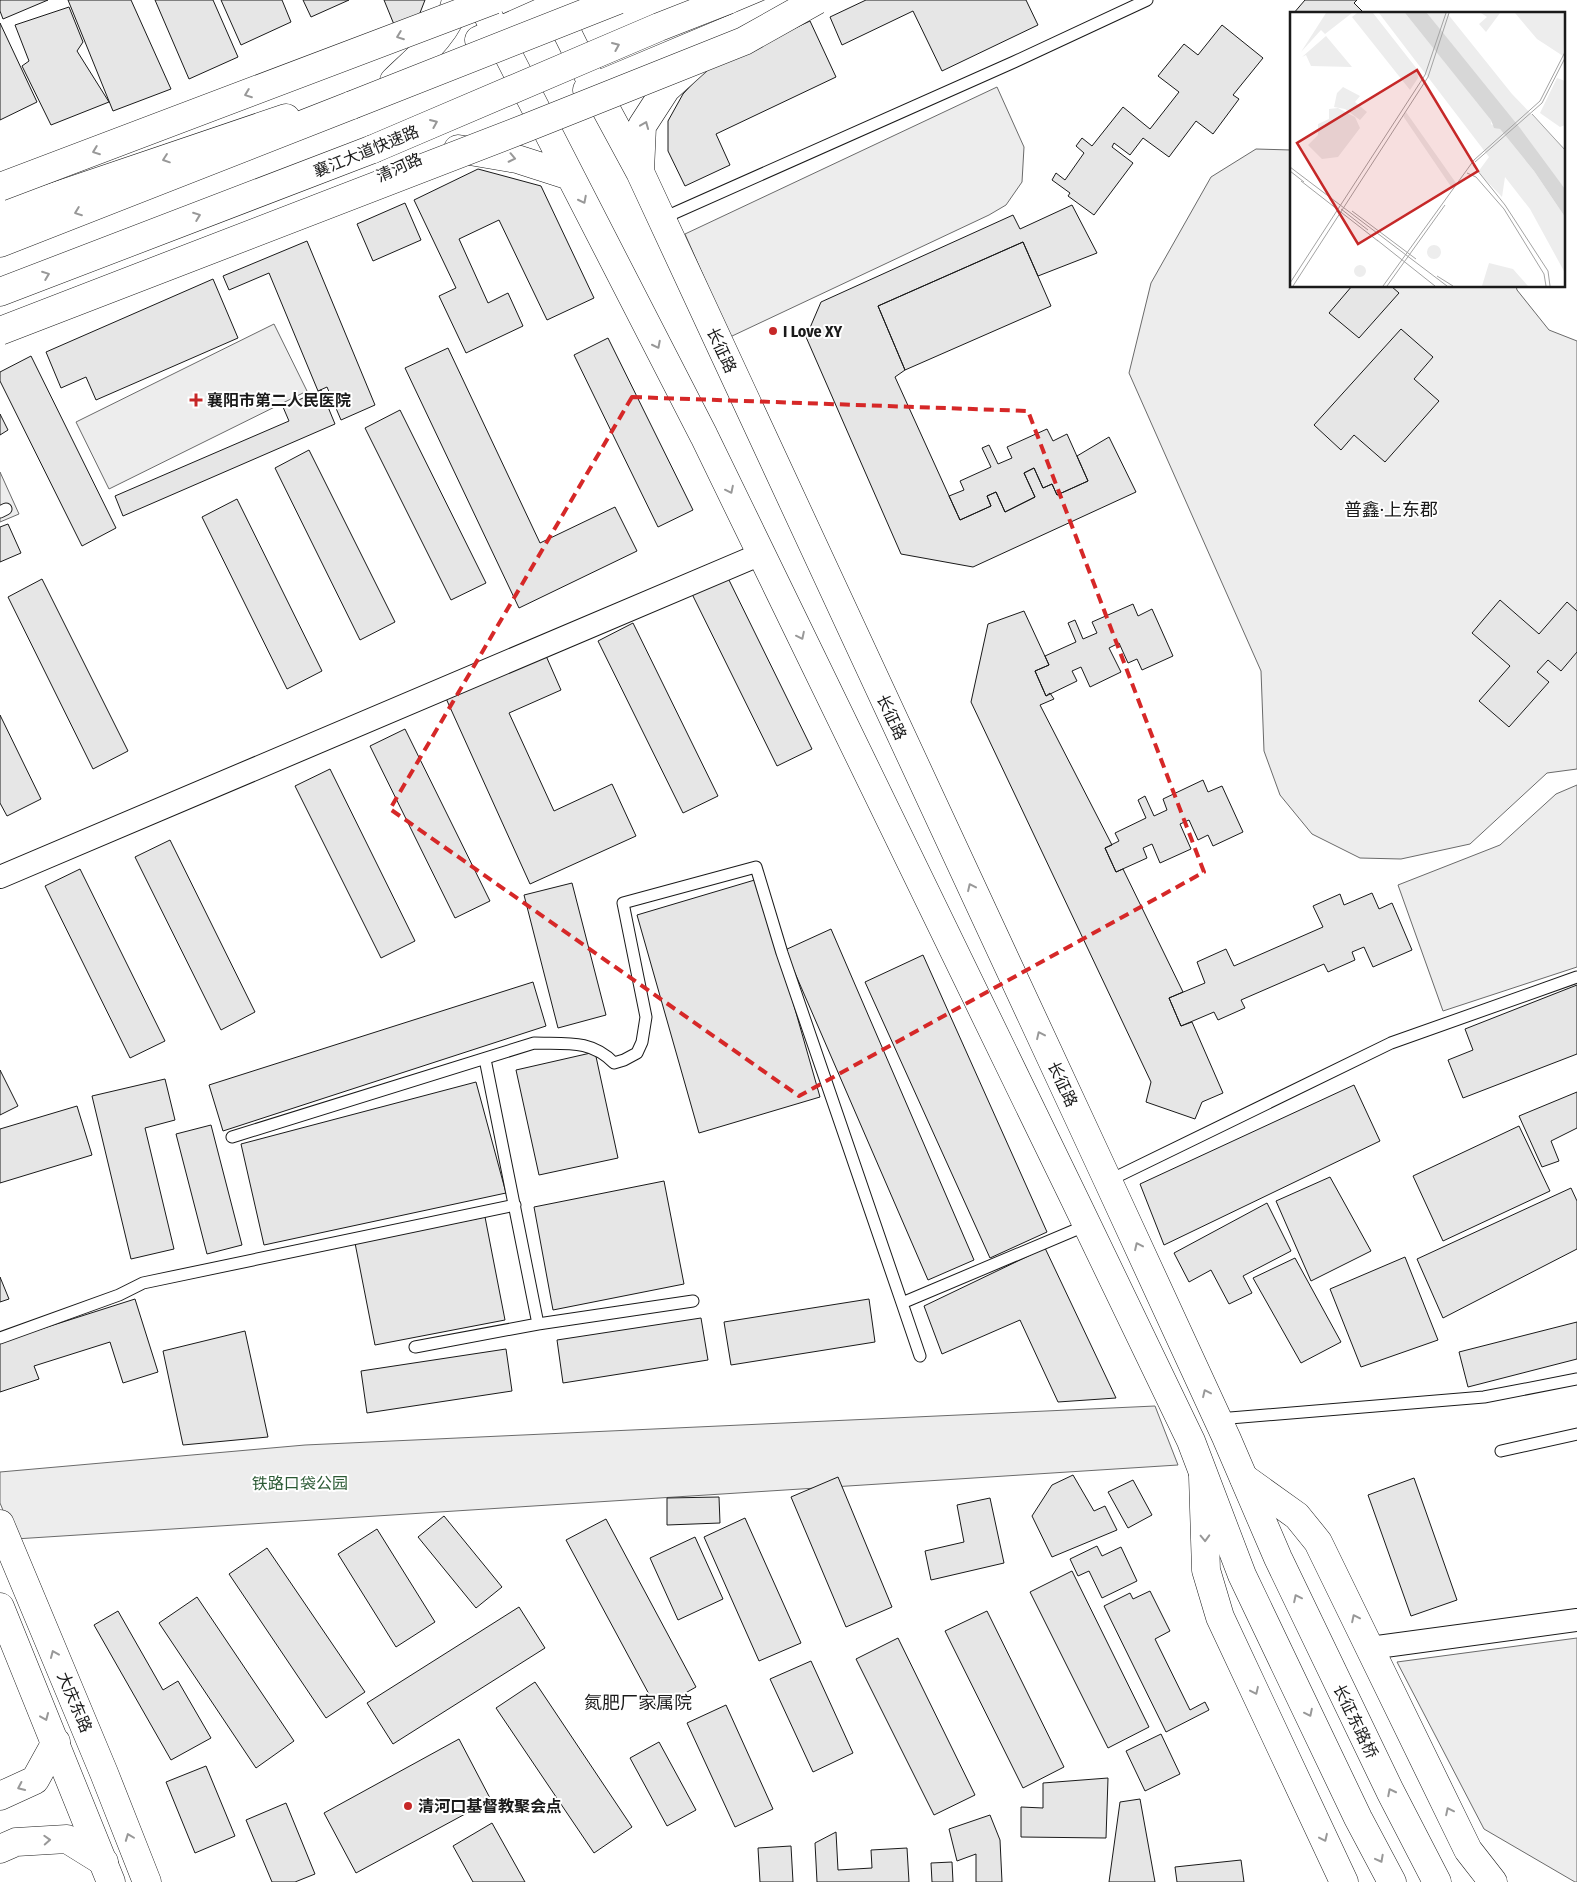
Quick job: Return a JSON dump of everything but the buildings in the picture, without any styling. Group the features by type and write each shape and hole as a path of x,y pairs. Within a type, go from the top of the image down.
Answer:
{"main road":[{"path":"394,81 434,42 453,12 456,0"},
{"path":"480,0 700,427 1087,1225 1180,1418 1242,1575 1358,1818 1392,1882"},
{"path":"0,187 494,0"},
{"path":"0,243 618,0"},
{"name":"襄江大道快速路","path":"0,292 373,149 659,27 728,0"},
{"name":"清河路","path":"0,341 447,146 537,111 801,0"},
{"path":"0,331 517,132 744,41 817,0"},
{"path":"0,215 394,81 558,2"},
{"name":"长征路","path":"558,2 594,87 640,172 1244,1478"},
{"path":"640,172 642,126 666,89 734,27"},
{"path":"447,146 517,159 570,176"},
{"path":"1202,1472 1206,1570 1220,1617 1344,1882"},
{"path":"1244,1478 1297,1516 1318,1542 1483,1882"},
{"name":"长征东路桥","path":"1244,1478 1278,1558 1390,1791 1437,1882"},
{"name":"大庆东路","path":"0,1524 104,1773 147,1882"},
{"name":"大庆东路","path":"0,1607 108,1872"},
{"path":"0,1796 35,1780 56,1742"},
{"path":"0,1849 16,1842 67,1839 108,1872"},
{"path":"1468,1850 1493,1882"}],"street":[{"path":"0,877 761,554"},
{"path":"1370,1648 1577,1620"}],"lane":[{"path":"661,219 1014,62 1147,0"},
{"path":"232,1137 534,1044 583,1044 605,1053 614,1063 637,1053 642,1042 646,1017 623,903 756,866 782,953 920,1356"},
{"path":"1108,1181 1391,1043 1577,977"},
{"path":"485,1059 538,1324"},
{"path":"0,1338 119,1296 143,1283 515,1205"},
{"path":"902,1302 1087,1225"},
{"path":"415,1347 538,1324 693,1302"},
{"path":"1222,1428 1484,1397 1577,1379"},
{"path":"1501,1451 1577,1434"}],"highlighted area":[{"path":"632,397 1028,411 1204,872 799,1096 390,809"}],"shaded area":[{"path":"997,87 1024,147 1022,182 1006,205 989,215 730,337 685,234"},
{"path":"1256,149 1290,150 1290,288 1516,288 1549,330 1577,341 1577,769 1547,773 1470,844 1401,859 1360,858 1312,834 1280,795 1264,751 1261,671 1129,373 1151,283 1211,177"},
{"path":"274,324 307,391 109,489 76,422"},
{"path":"0,472 19,514 0,522"},
{"path":"1577,785 1577,967 1443,1011 1398,885 1500,845 1556,794"},
{"name":"铁路口袋公园","path":"1155,1406 1178,1465 15,1539 0,1503 0,1472 305,1445"},
{"path":"1577,1638 1577,1882 1575,1882 1484,1829 1397,1662"}],"place":[{"name":"I Love XY","path":"773,331"},
{"name":"襄阳市第二人民医院","path":"196,400"},
{"name":"清河口基督教聚会点","path":"408,1806"}],"district":[{"name":"普鑫·上东郡","path":"1391,510"},
{"name":"氮肥厂家属院","path":"638,1703"}]}
